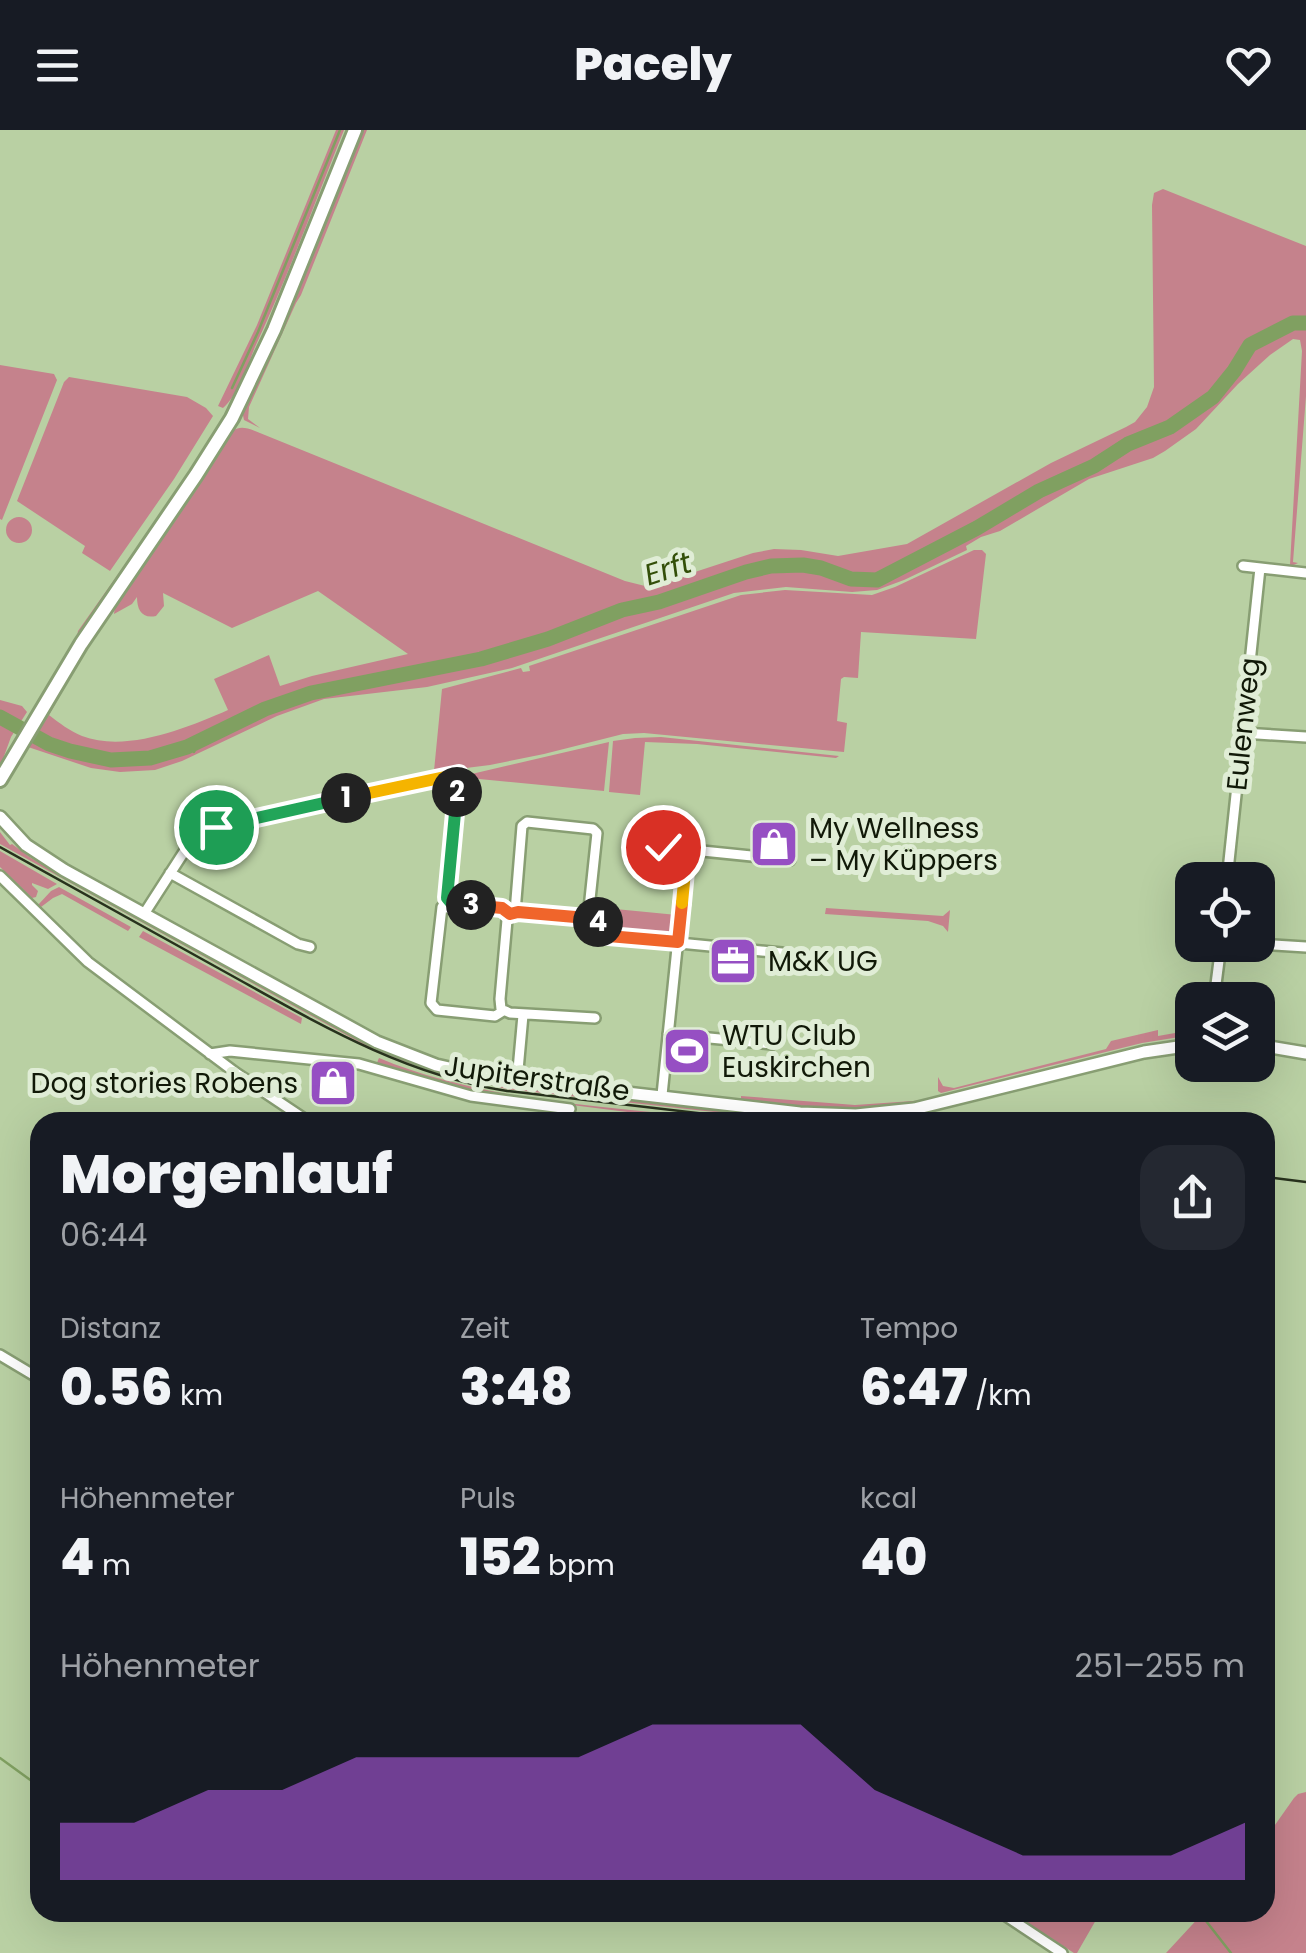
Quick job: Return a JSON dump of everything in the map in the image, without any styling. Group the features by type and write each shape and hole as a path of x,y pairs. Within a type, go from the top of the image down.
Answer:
{"main road":[{"path":"0,780 81,644 232,418 270,341 355,130"}],"street":[{"path":"1243,566 1306,573"},
{"name":"Eulenweg","path":"1229,862 1260,568"},
{"path":"1242,733 1306,737"},
{"path":"144,914 191,841 208,829 459,774 447,898 452,904 598,919 597,935 782,952"},
{"name":"Jupiterstraße","path":"0,817 36,853 144,914 377,1042 446,1068 517,1081 800,1112"},
{"path":"503,1011 500,999 508,920 513,913 522,826 527,822 592,828 596,833 588,918"},
{"path":"663,847 790,860"},
{"path":"662,1095 687,850"},
{"path":"170,873 310,947"},
{"path":"0,876 88,962 294,1112"},
{"path":"450,900 442,907 432,1004 436,1010 495,1016 503,1011 595,1018"},
{"path":"1275,945 1306,947"},
{"path":"517,1081 523,1014"},
{"path":"668,1034 772,1044"},
{"name":"Jupiterstraße","path":"892,1112 1175,1047"},
{"path":"1275,1047 1306,1052"},
{"path":"210,1054 230,1051 359,1064 471,1096 570,1108"},
{"path":"0,1355 30,1373"},
{"path":"1015,1922 1062,1953"}],"shaded area":[{"path":"336,130 344,130 245,372 228,402 223,408 218,406 257,325"},
{"path":"360,130 367,130 301,295 249,407 248,419 260,428 244,420 242,411 288,311"},
{"path":"1163,189 1306,246 1306,396 1293,562 1298,563 1294,565 1286,566 1263,564 1290,565 1302,351 1300,340 1293,339 1238,384 1196,429 1165,451 1089,479 1000,531 981,537 966,546 967,550 877,590 786,587 734,593 512,668 427,687 324,699 155,770 120,772 91,768 27,745 32,739 65,752 79,751 36,732 76,660 79,662 49,715 82,736 118,742 175,731 228,710 214,679 269,655 280,686 408,654 318,591 232,628 163,593 164,606 156,616 141,612 137,597 114,614 116,599 224,439 238,428 255,431 625,581 649,587 774,549 838,556 907,544 1051,463 1135,422 1147,407 1154,387 1152,205 1154,193"},
{"path":"0,365 54,374 57,380 2,520 0,519"},
{"path":"69,377 187,397 213,416 110,571 82,553 85,546 17,501"},
{"path":"221,423 206,452 80,638 77,637 78,631"},
{"path":"19,517 28,521 32,530 28,539 19,543 10,539 6,530 10,521"},
{"path":"974,550 986,554 976,639 861,632 858,678 841,679 837,721 847,723 844,752 644,733 623,734 490,765 439,774 434,771 442,689 521,668 523,672 530,671 529,666 741,595 785,590 872,595"},
{"path":"0,700 22,706 27,712 11,737 0,767"},
{"path":"661,737 839,756 645,742 640,795 609,792 613,741"},
{"path":"609,742 604,791 463,779 463,776"},
{"path":"0,832 10,845 31,858 394,1057 684,1107 749,1112 714,1112 506,1089 411,1064 370,1048 0,844"},
{"path":"0,851 57,884 48,889 32,883 38,891 32,898 0,867"},
{"path":"59,887 131,927 128,931 62,894 41,907 38,905"},
{"path":"605,908 677,915 675,931 666,937 606,931"},
{"path":"826,908 943,916 950,910 948,932 928,921 825,914"},
{"path":"143,931 302,1018 301,1024 139,937"},
{"path":"1158,1030 1158,1036 1175,1033 1175,1038 941,1093 938,1091 938,1077 943,1086 954,1088 1106,1049 1111,1041"},
{"path":"379,1058 468,1086 650,1112 628,1112 477,1093 376,1065"},
{"path":"741,1096 855,1105 927,1100 891,1108 835,1111 741,1102"},
{"path":"1306,1792 1306,1953 1166,1953 1195,1922 1275,1922 1275,1825 1298,1794"},
{"path":"1026,1922 1095,1922 1074,1953"}],"waterway":[{"path":"232,388 340,130"},
{"name":"Erft","path":"0,717 70,751 111,760 150,758 187,747 265,709 311,693 481,659 746,572 803,565 851,579 877,580 1039,491 1094,466 1128,444 1170,427 1213,397 1250,345 1293,323 1306,323"},
{"name":"Erft","path":"194,752 198,742"},
{"path":"0,1758 30,1780"},
{"path":"1207,1922 1231,1953"}],"railway":[{"path":"0,847 328,1028 397,1060 432,1073 507,1091 688,1112"},
{"path":"1275,1178 1306,1182"}],"place":[{"name":"My Wellness – My Küppers","path":"774,844"},
{"name":"M&K UG","path":"733,961"},
{"name":"WTU Club Euskirchen","path":"687,1051"},
{"name":"Dog stories Robens","path":"333,1083"}],"route":[{"path":"216,827 459,774 447,898 452,904 502,908 510,914 598,919 597,935 678,942 687,850 663,847"}]}
